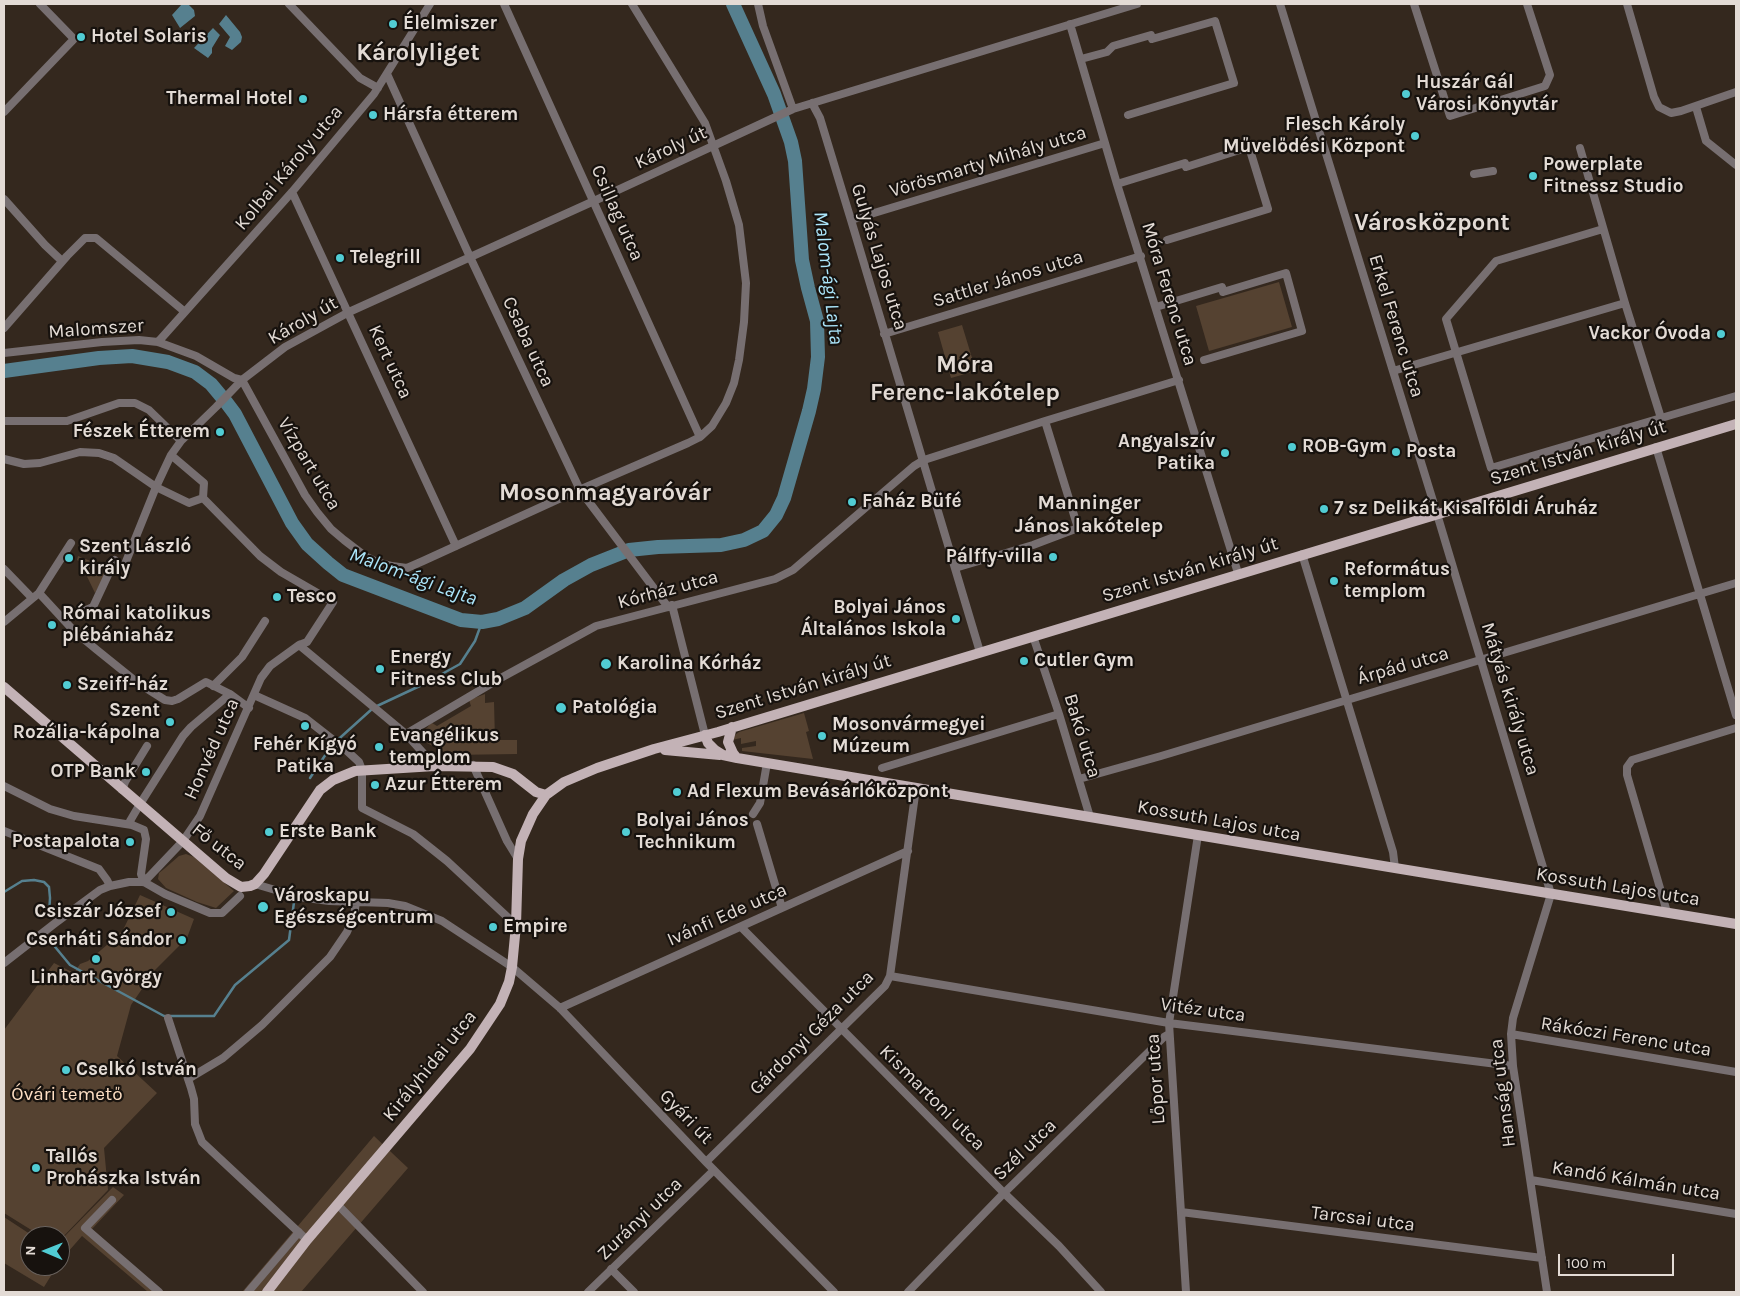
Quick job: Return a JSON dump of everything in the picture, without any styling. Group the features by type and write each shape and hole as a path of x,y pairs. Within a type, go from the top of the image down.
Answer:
{"main road":[{"name":"Szent István király út","path":"654,749 1736,424"},
{"name":"Fő utca","path":"4,688 235,885 245,887 255,884 264,874 320,790 342,776 362,770 473,765 501,769 513,774 536,792 546,795"},
{"path":"732,727 728,742 737,758"},
{"name":"Kossuth Lajos utca","path":"705,735 711,747 724,755 737,758 1736,924"},
{"path":"654,749 724,755"},
{"name":"Királyhidai utca","path":"267,1292 307,1240 470,1049 500,1004 509,982 512,967 516,925 518,859 526,829 546,795 577,776 654,749"}],"street":[{"path":"4,112 74,40 40,4"},
{"path":"289,4 360,78 378,88"},
{"name":"Kolbai Károly utca","path":"158,342 292,192 378,88 428,4"},
{"name":"Csillag utca","path":"504,4 700,437"},
{"name":"Vízpart utca","path":"242,380 305,495 326,523 344,540 377,562 407,568 700,437 712,426 734,383 739,360 746,283 739,225 705,123 632,4"},
{"path":"758,4 790,110"},
{"name":"Károly út","path":"125,564 156,486 171,455 181,441 242,380 285,347 349,312 790,110 1137,4"},
{"name":"Erkel Ferenc utca","path":"1280,4 1437,514"},
{"path":"1414,4 1450,116 1545,86 1550,75 1527,4"},
{"path":"1627,4 1654,97 1659,107 1671,112 1696,107 1736,92"},
{"path":"1081,59 1107,52 1113,46 1151,35 1152,39 1215,20 1234,83 1128,115"},
{"name":"Móra Ferenc utca","path":"1070,24 1117,184 1141,256 1238,574"},
{"name":"Csaba utca","path":"387,74 470,257 580,490 670,606 705,735"},
{"name":"Gulyás Lajos utca","path":"812,103 820,118 980,652"},
{"path":"1696,107 1706,141 1736,165"},
{"name":"Vörösmarty Mihály utca","path":"851,220 1105,143"},
{"path":"1117,184 1185,163 1186,167 1249,147 1268,209 1167,240"},
{"path":"1580,148 1661,418"},
{"path":"1474,174 1493,171"},
{"name":"Kert utca","path":"292,192 456,546"},
{"path":"4,198 45,245 64,258"},
{"path":"1456,353 1446,319 1496,261 1603,229"},
{"path":"4,328 64,258 85,238 96,238 185,312"},
{"name":"Sattler János utca","path":"884,334 1141,256"},
{"path":"1156,307 1222,287 1223,292 1286,273 1302,330 1204,360"},
{"path":"1393,371 1625,303"},
{"name":"Malomszer","path":"4,353 102,342 139,340 158,342 196,356 234,378 242,380"},
{"name":"Szent István király út","path":"1456,353 1491,468 1736,396"},
{"name":"Kórház utca","path":"406,734 498,679 596,626 775,579 793,570 914,466 924,460 1179,380"},
{"path":"4,421 67,421 119,403 135,403 149,410 181,441"},
{"path":"955,568 1033,545 1078,528 1045,421"},
{"path":"1656,447 1736,715"},
{"path":"4,459 24,464 40,463 80,452 99,453 122,462 156,486 189,503 203,498 204,483 171,455"},
{"name":"Honvéd utca","path":"144,882 183,841 200,816 261,678 270,666 299,645 307,642 333,602 271,565 203,498"},
{"name":"Mátyás király utca","path":"1437,514 1551,894"},
{"path":"4,622 39,593 71,543"},
{"path":"1302,554 1393,852 1395,868"},
{"path":"64,620 93,606 115,560"},
{"path":"4,569 32,598"},
{"name":"Árpád utca","path":"1079,778 1161,756 1736,583"},
{"path":"39,593 64,620 104,656 138,683 165,700 172,701 178,699 206,682 230,694 249,708"},
{"path":"213,686 242,658 265,621"},
{"name":"Bakó utca","path":"1033,636 1090,817"},
{"path":"299,645 406,734 435,766"},
{"path":"132,825 130,821 183,736 190,727 230,694"},
{"path":"254,695 305,718 359,762 362,770 362,808 413,834 447,860 516,925"},
{"path":"882,768 1059,714"},
{"path":"1667,912 1627,775 1627,767 1632,760 1736,728"},
{"path":"122,790 147,746"},
{"path":"754,814 760,803 768,763"},
{"path":"473,765 507,841 518,859"},
{"path":"4,786 50,810 74,816 132,825 144,830 146,838 141,874 144,882"},
{"name":"Gárdonyi Géza utca","path":"706,1162 885,986 890,976 916,788"},
{"path":"757,824 782,908"},
{"path":"4,831 99,869 108,880 110,886"},
{"name":"Lőpor utca","path":"1186,1292 1169,1023 1198,835"},
{"name":"Ivánfi Ede utca","path":"560,1008 908,851"},
{"path":"4,963 100,890 110,886 129,882 144,882 165,894 210,913 222,913 240,896"},
{"name":"Gyári út","path":"255,884 295,897 388,903 405,906 442,921 512,967 560,1008 706,1162 834,1292"},
{"name":"Hanság utca","path":"1547,1292 1513,1066 1511,1034 1513,1018 1551,894"},
{"path":"188,1079 222,1058 262,1024 330,957 347,932 354,916 356,902"},
{"name":"Kismartoni utca","path":"741,927 841,1030 1059,1246 1101,1292"},
{"name":"Vitéz utca","path":"890,976 1169,1023 1513,1066"},
{"path":"168,1018 194,1099 195,1124 202,1142 307,1240"},
{"name":"Szél utca","path":"908,1292 1004,1193 1169,1034"},
{"name":"Rákóczi Ferenc utca","path":"1511,1034 1736,1072"},
{"name":"Zurányi utca","path":"588,1292 714,1170"},
{"name":"Kandó Kálmán utca","path":"1531,1180 1736,1214"},
{"path":"112,1200 85,1228 159,1292"},
{"path":"338,1205 422,1292"},
{"name":"Tarcsai utca","path":"1181,1212 1542,1258"},
{"path":"248,1292 299,1232"},
{"path":"611,1269 634,1292"}],"green space":[{"path":"1279,282 1292,327 1209,351 1196,306"},
{"path":"962,325 976,371 951,378 938,332"},
{"path":"78,556 108,568 95,593 80,562 77,560"},
{"path":"485,694 485,703 494,702 495,740 517,740 517,754 450,755 425,742 422,738 422,734 430,724 432,723 437,726 471,706 469,700"},
{"path":"804,713 809,731 806,732 813,759 742,751 742,748 756,746 756,741 741,744 741,738 732,740 739,732"},
{"path":"186,854 194,857 234,891 216,908 166,888 158,879 159,873 179,856"},
{"name":"Óvári temető","path":"140,895 194,919 187,938 155,970 131,1005 117,1056 157,1093 104,1148 108,1190 70,1230 70,1226 25,1226 4,1213 4,1030 54,963 74,973 80,964 88,961 123,930"},
{"path":"374,1136 408,1168 301,1292 242,1292"},
{"path":"113,1187 124,1195 92,1229 163,1292 148,1292 82,1236 70,1250 70,1231"},
{"path":"4,1217 20,1227 20,1273 4,1263"},
{"path":"26,1276 51,1276 44,1287"}],"water":[{"path":"182,4 188,4 194,10 195,16 180,28 172,15"},
{"path":"226,15 242,37 241,42 232,50 225,46 230,37 219,24"},
{"path":"213,28 220,35 208,58 194,48"}],"waterway":[{"name":"Malom-ági Lajta","path":"4,371 99,358 132,356 168,362 195,372 211,384 235,414 292,523 307,544 343,575 461,620 482,622 498,619 525,608 564,580 591,565 629,550 721,545 744,540 763,531 776,515 784,498 809,411 818,357 817,321 802,260 795,161 791,142 774,94 733,4"},
{"path":"377,706 424,684 460,664 475,641 482,622"},
{"path":"310,778 332,745 372,709"},
{"path":"4,892 22,881 34,880 44,882 49,887 49,915"},
{"path":"51,942 70,965 164,1016 214,1016 235,985 289,940 294,902"}],"place":[{"name":"Élelmiszer","path":"393,24"},
{"name":"Hotel Solaris","path":"81,37"},
{"name":"Huszár Gál Városi Könyvtár","path":"1406,94"},
{"name":"Thermal Hotel","path":"303,99"},
{"name":"Hársfa étterem","path":"373,115"},
{"name":"Flesch Károly Művelődési Központ","path":"1415,136"},
{"name":"Powerplate Fitnessz Studio","path":"1533,176"},
{"name":"Telegrill","path":"340,258"},
{"name":"Vackor Óvoda","path":"1721,334"},
{"name":"Fészek Étterem","path":"220,432"},
{"name":"ROB-Gym","path":"1292,447"},
{"name":"Posta","path":"1396,452"},
{"name":"Angyalszív Patika","path":"1225,453"},
{"name":"Faház Büfé","path":"852,502"},
{"name":"7 sz Delikát Kisalföldi Áruház","path":"1324,509"},
{"name":"Pálffy-villa","path":"1053,557"},
{"name":"Szent László király","path":"69,558"},
{"name":"Református templom","path":"1334,581"},
{"name":"Tesco","path":"277,597"},
{"name":"Bolyai János Általános Iskola","path":"956,619"},
{"name":"Római katolikus plébániaház","path":"52,625"},
{"name":"Cutler Gym","path":"1024,661"},
{"name":"Karolina Kórház","path":"606,664"},
{"name":"Energy Fitness Club","path":"380,669"},
{"name":"Szeiff-ház","path":"67,685"},
{"name":"Patológia","path":"561,708"},
{"name":"Szent Rozália-kápolna","path":"170,722"},
{"name":"Fehér Kígyó Patika","path":"305,726"},
{"name":"Mosonvármegyei Múzeum","path":"822,736"},
{"name":"Evangélikus templom","path":"379,747"},
{"name":"OTP Bank","path":"146,772"},
{"name":"Azur Étterem","path":"375,785"},
{"name":"Ad Flexum Bevásárlóközpont","path":"677,792"},
{"name":"Erste Bank","path":"269,832"},
{"name":"Bolyai János Technikum","path":"626,832"},
{"name":"Postapalota","path":"130,842"},
{"name":"Városkapu Egészségcentrum","path":"263,907"},
{"name":"Csiszár József","path":"171,912"},
{"name":"Empire","path":"493,927"},
{"name":"Cserháti Sándor","path":"182,940"},
{"name":"Linhart György","path":"96,959"},
{"name":"Cselkó István","path":"66,1070"},
{"name":"Tallós Prohászka István","path":"36,1168"}],"district":[{"name":"Károlyliget","path":"418,53"},
{"name":"Városközpont","path":"1432,223"},
{"name":"Móra Ferenc-lakótelep","path":"965,379"},
{"name":"Mosonmagyaróvár","path":"605,493"},
{"name":"Manninger János lakótelep","path":"1089,514"}]}
